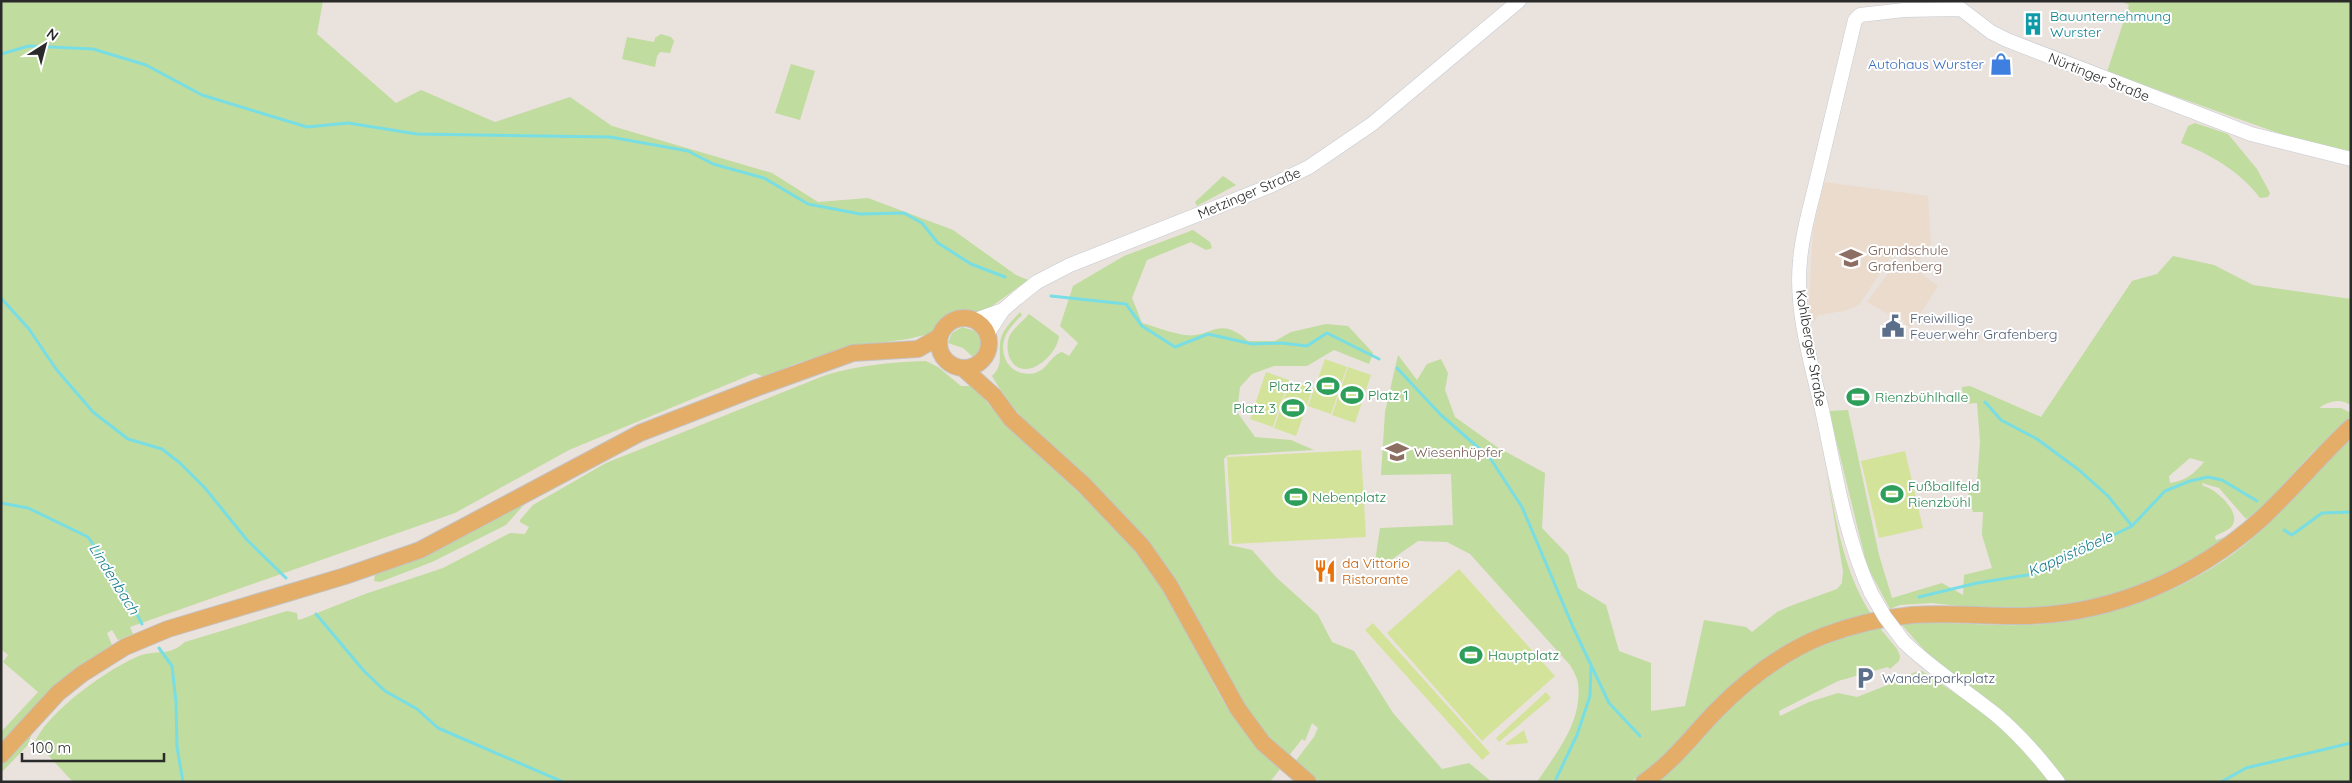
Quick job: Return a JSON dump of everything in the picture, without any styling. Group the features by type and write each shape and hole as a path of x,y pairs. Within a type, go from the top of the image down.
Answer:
{"main road":[{"path":"994,396 986,375 985,358 990,342 988,333 975,320 966,318 949,322 940,345 950,364 964,369 994,396 1011,419 1084,485 1142,546 1170,586 1238,709 1263,743 1308,782"},
{"path":"1,756 58,694 82,674 125,647 168,629 336,579 420,550 640,433 756,388 853,353 918,349 940,345"},
{"path":"964,369 972,368 985,358"},
{"path":"1644,782 1684,747 1736,692 1766,668 1822,637 1858,624 1913,615 2023,616 2078,611 2115,602 2180,576 2211,558 2262,518 2351,427"}],"street":[{"name":"Metzinger Straße","path":"988,333 1003,310 1037,282 1070,265 1270,186 1309,167 1372,124 1518,1"},
{"name":"Kohlberger Straße","path":"1960,5 1860,15 1855,20 1808,214 1800,261 1799,285 1808,348 1830,446 1854,548 1861,571 1871,593 1885,617 1904,642 1922,659 2014,731 2037,754 2058,782"},
{"name":"Nürtinger Straße","path":"1960,5 1991,32 2007,40 2251,134 2351,159"},
{"name":"Metzinger Straße","path":"975,320 1003,310"}],"shaded area":[{"name":"Grundschule Grafenberg","path":"1824,182 1928,196 1931,244 1915,265 1894,252 1859,305 1844,311 1818,315 1813,324 1809,304 1813,230"},
{"path":"1900,265 1912,272 1915,269 1938,286 1911,328 1904,324 1905,321 1901,319 1900,321 1867,302 1889,272"}],"green space":[{"path":"1,1 323,1 317,34 396,103 421,90 495,122 570,97 612,126 772,173 818,202 868,198 953,230 1016,275 1028,280 984,312 949,318 933,333 908,339 847,347 795,364 764,377 755,373 569,450 455,513 130,627 133,634 118,640 112,630 107,633 112,645 81,666 1,747 1,732 38,692 3,662 8,655 1,649"},
{"path":"2121,1 2351,1 2351,151 2309,144 2107,72 2129,5"},
{"path":"661,34 671,37 674,41 670,53 660,52 657,56 655,67 622,59 627,37 654,42 655,38"},
{"path":"791,64 815,71 800,120 775,113"},
{"path":"2195,123 2228,134 2257,169 2270,193 2268,197 2260,198 2244,180 2214,158 2181,143 2188,126"},
{"path":"1223,176 1236,185 1197,206 1195,202"},
{"path":"1193,230 1210,242 1212,248 1206,250 1191,242 1147,260 1132,298 1142,323 1185,335 1202,334 1222,328 1229,329 1248,341 1275,341 1291,332 1326,324 1348,326 1373,353 1369,364 1334,350 1307,366 1274,366 1252,374 1240,387 1237,412 1255,437 1291,440 1314,450 1228,455 1224,459 1229,545 1252,550 1277,578 1318,615 1332,642 1354,651 1393,713 1442,769 1469,763 1492,782 1320,782 1294,763 1314,737 1318,728 1312,723 1305,741 1302,739 1288,757 1272,741 1242,704 1184,594 1164,562 1133,525 1026,423 992,376 1000,363 1002,334 1020,312 1022,315 1011,326 1005,336 1004,354 1006,361 1015,370 1027,374 1035,373 1043,369 1055,356 1062,352 1069,356 1078,343 1060,326 1073,286 1124,256"},
{"path":"2173,256 2214,265 2253,285 2351,299 2351,405 2334,401 2319,408 2341,408 2351,413 2351,416 2312,453 2257,513 2246,519 2219,488 2202,483 2203,486 2214,491 2226,502 2233,514 2232,526 2215,536 2216,540 2228,536 2186,566 2113,597 2072,606 2022,610 1976,608 1932,603 1900,605 1890,609 1867,566 1829,411 1848,410 1879,555 1892,598 1942,583 1963,595 1964,575 1992,568 1982,535 1983,512 1973,512 1968,494 1977,483 1980,442 1977,403 1964,404 1962,387 1970,386 2041,417 2132,281 2157,274","holes":["2190,458 2204,462 2189,476 2180,481 2170,483 2169,476"]},
{"path":"1029,314 1059,336 1052,353 1042,363 1024,369 1019,368 1011,361 1008,351 1008,340 1014,329"},
{"path":"962,327 975,331 979,338 980,348 973,357 963,348 948,343 952,333"},
{"path":"1398,355 1417,380 1427,364 1441,359 1448,373 1445,390 1455,417 1497,447 1545,473 1542,528 1568,555 1578,588 1606,605 1619,651 1651,663 1651,711 1685,706 1704,620 1746,627 1752,632 1777,612 1837,589 1842,583 1843,571 1826,469 1837,526 1847,562 1861,597 1871,614 1831,626 1631,782 1537,782 1567,736 1577,710 1578,683 1570,665 1470,554 1447,542 1418,541 1388,562 1375,562 1380,528 1453,525 1451,474 1381,475 1385,412"},
{"name":"Platz 2","path":"1325,359 1347,367 1331,414 1308,406"},
{"path":"926,361 938,367 961,386 974,386 1015,433 1104,517 1145,563 1169,598 1228,709 1252,740 1280,769 1270,782 73,782 48,755 33,749 38,736 61,709 94,682 139,656 174,650 185,642 287,611 297,613 298,620 302,619 365,594 443,568 510,533 525,534 529,527 520,522 520,520 533,505 606,463 826,375 876,365"},
{"name":"Platz 1","path":"1348,367 1371,375 1355,423 1332,415"},
{"path":"1266,372 1289,380 1273,427 1250,419"},
{"name":"Platz 3","path":"1290,381 1313,388 1296,436 1274,428"},
{"path":"2351,438 2351,782 1657,782 1682,759 1740,698 1766,676 1781,666 1829,643 1879,627 1897,649 1900,656 1899,661 1890,669 1888,667 1838,681 1779,711 1780,716 1809,702 1838,693 1857,697 1903,679 1915,672 1922,671 1974,706 1901,624 2033,625 2052,623 2107,612 2160,594 2186,583 2210,569 2255,536"},
{"name":"Nebenplatz","path":"1361,450 1366,537 1232,544 1227,457"},
{"name":"Fußballfeld Rienzbühl","path":"1905,451 1923,528 1879,538 1861,461"},
{"path":"529,499 506,525 432,562 380,582 374,581 375,574 416,559 454,541"},
{"name":"Hauptplatz","path":"1459,569 1555,676 1482,741 1387,633"},
{"path":"1373,623 1490,753 1482,760 1365,630"},
{"path":"1546,692 1551,698 1499,742 1496,738"},
{"path":"1524,730 1528,743 1506,745 1506,743"},
{"path":"33,731 27,746 1,773 1,766"}],"waterway":[{"path":"1,54 29,46 93,49 146,65 202,95 307,127 348,123 417,134 610,137 688,151 713,164 764,178 808,204 860,214 904,213 922,223 938,243 971,264 1005,277"},
{"path":"1051,296 1126,304 1142,326 1175,347 1208,334 1252,344 1281,343 1307,346 1327,333 1379,359"},
{"path":"1,298 29,329 56,369 93,412 128,439 162,449 180,463 205,488 247,540 286,578"},
{"path":"1397,368 1440,414 1490,458 1522,507 1573,627 1609,703 1640,736"},
{"name":"Kappistöbele","path":"1985,402 2001,420 2037,439 2079,470 2108,496 2132,526"},
{"name":"Kappistöbele","path":"1919,597 1977,583 2034,574 2132,526 2165,491 2190,481 2208,477 2222,480 2257,501"},
{"name":"Lindenbach","path":"1,503 28,508 88,537 124,589 142,624"},
{"name":"Kappistöbele","path":"2284,530 2292,535 2322,513 2351,512"},
{"path":"316,614 364,671 385,691 417,709 438,728 563,782"},
{"name":"Lindenbach","path":"159,648 172,666 176,702 177,747 183,782"},
{"path":"1556,779 1577,735 1590,696 1591,667"},
{"path":"2221,782 2246,768 2351,743"}],"place":[{"name":"Bauunternehmung Wurster","path":"2033,24"},
{"name":"Autohaus Wurster","path":"2001,64"},
{"name":"Grundschule Grafenberg","path":"1851,258"},
{"name":"Freiwillige Feuerwehr Grafenberg","path":"1893,326"},
{"name":"Platz 2","path":"1328,386"},
{"name":"Platz 1","path":"1352,395"},
{"name":"Rienzbühlhalle","path":"1858,397"},
{"name":"Platz 3","path":"1293,408"},
{"name":"Wiesenhüpfer","path":"1397,452"},
{"name":"Fußballfeld Rienzbühl","path":"1892,494"},
{"name":"Nebenplatz","path":"1296,497"},
{"name":"da Vittorio Ristorante","path":"1325,571"},
{"name":"Hauptplatz","path":"1471,655"},
{"name":"Wanderparkplatz","path":"1865,678"}]}
